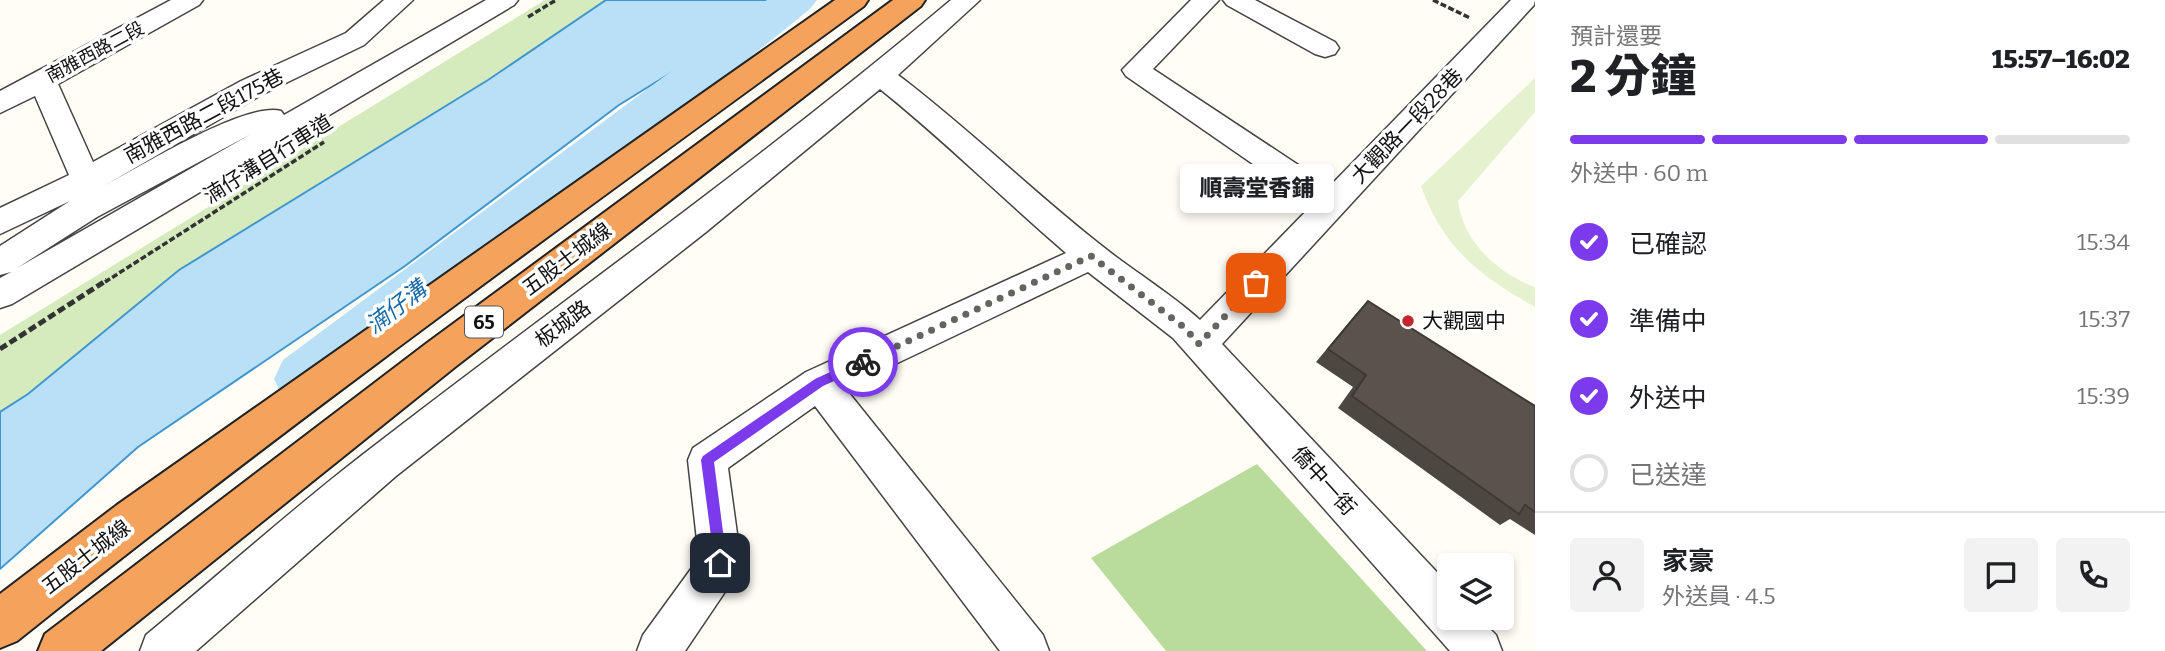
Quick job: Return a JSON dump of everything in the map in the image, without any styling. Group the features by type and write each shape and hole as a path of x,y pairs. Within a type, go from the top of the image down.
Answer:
{"highway":[{"name":"五股土城線","path":"0,624 133,520 854,0"},
{"name":"五股土城線","path":"62,651 462,339 911,0"}],"street":[{"name":"南雅西路二段","path":"0,103 190,0"},
{"name":"南雅西路二段175巷","path":"0,222 86,195 251,88 355,39 401,0"},
{"name":"板城路","path":"162,651 382,463 695,223 880,75 967,0"},
{"path":"1206,0 1136,70 1332,203"},
{"path":"1236,0 1325,48"},
{"name":"大觀路一段28巷","path":"1199,344 1525,0"},
{"path":"0,294 344,95 513,11"},
{"path":"880,75 940,121 992,172 1091,256 1185,328 1199,344"},
{"path":"42,80 86,195"},
{"path":"0,262 86,195 238,128 344,95"},
{"path":"659,651 720,563 707,460 819,383 1091,256"},
{"name":"僑中一街","path":"1199,344 1437,604"},
{"path":"819,383 1027,651"},
{"name":"僑中一街","path":"1461,630 1480,651"}],"path":[{"path":"513,11 556,0"},
{"path":"1433,0 1495,33"},
{"name":"湳仔溝自行車道","path":"0,349 330,137"}],"green space":[{"path":"545,0 625,0 0,426 0,335"},
{"path":"1535,78 1535,112 1458,201 1467,229 1484,254 1508,273 1535,287 1535,307 1497,284 1466,258 1440,227 1421,186"},
{"path":"1257,464 1427,651 1166,651 1091,558"}],"water":[{"path":"606,0 789,0 619,105 405,266 138,447 0,569 0,412 28,394 179,270 488,80"}],"building":[{"path":"1368,301 1535,406 1535,512 1525,505 1519,514 1352,396 1366,375 1328,349"}],"waterway":[{"name":"湳仔溝","path":"305,379 795,0"}],"way so far":[{"path":"863,362 1091,256 1185,328 1199,344 1256,283"}],"place":[{"name":"順壽堂香鋪","path":"1256,283"},
{"name":"大觀國中","path":"1408,321"}],"route":[{"path":"720,563 707,460 819,383 863,362"}]}
